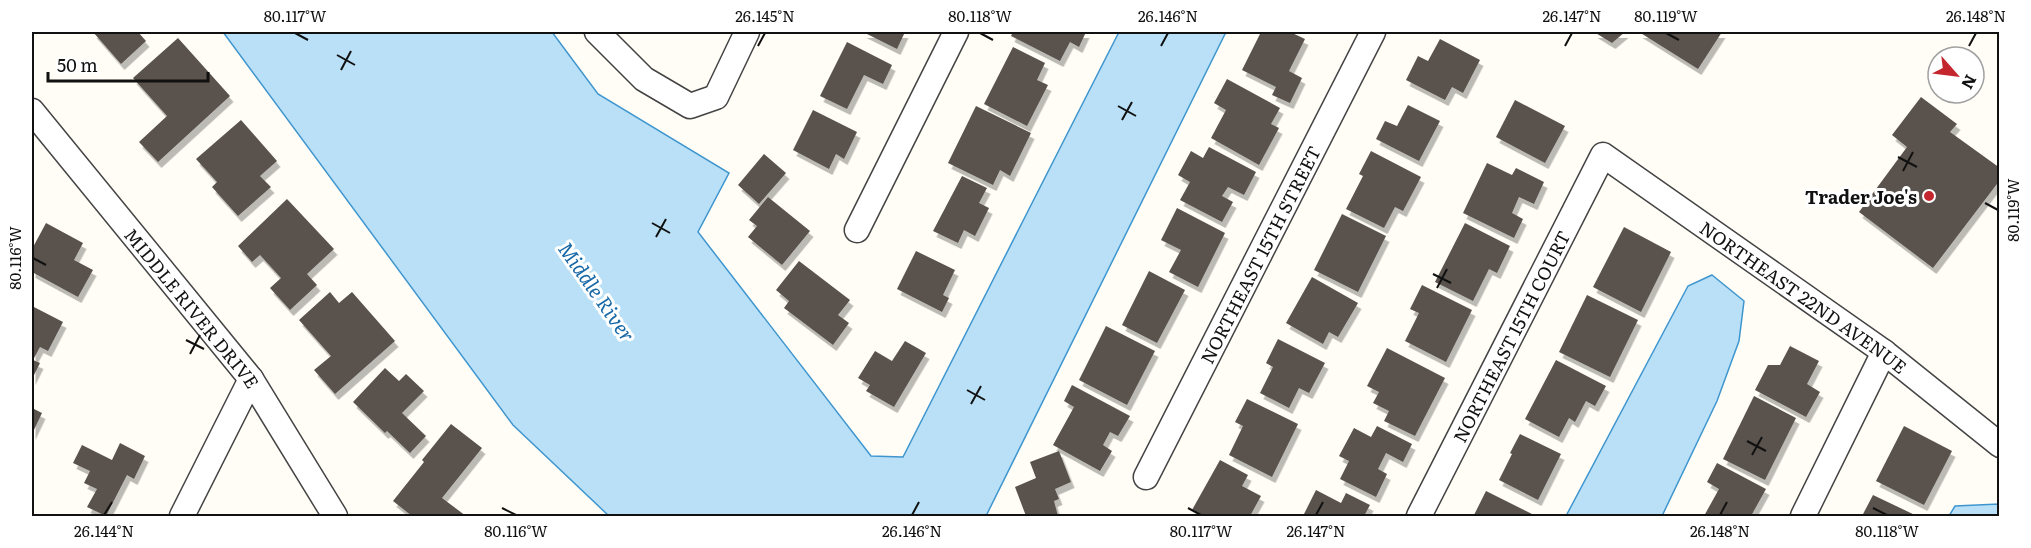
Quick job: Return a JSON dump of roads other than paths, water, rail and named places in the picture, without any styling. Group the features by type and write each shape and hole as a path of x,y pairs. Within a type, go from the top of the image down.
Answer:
{"street":[{"path":"597,32 644,79 690,106 716,97 747,32"},
{"path":"857,230 956,32"},
{"name":"NORTHEAST 15TH STREET","path":"1146,477 1372,32"},
{"name":"MIDDLE RIVER DRIVE","path":"32,111 251,379 335,516"},
{"name":"NORTHEAST 22ND AVENUE","path":"1603,155 1884,352 2000,445"},
{"name":"NORTHEAST 15TH COURT","path":"1419,516 1603,155"},
{"path":"1803,516 1884,352"},
{"path":"182,516 251,379"}],"water":[{"name":"Middle River","path":"223,32 552,32 598,94 729,173 698,232 871,456 903,457 1119,32 1226,32 986,516 609,516 513,425"},
{"path":"1712,275 1744,301 1739,341 1717,401 1662,516 1566,516 1688,286"},
{"path":"1999,504 1999,516 1949,516 1955,506"}],"place":[{"name":"Trader Joe's","path":"1929,196"}]}
